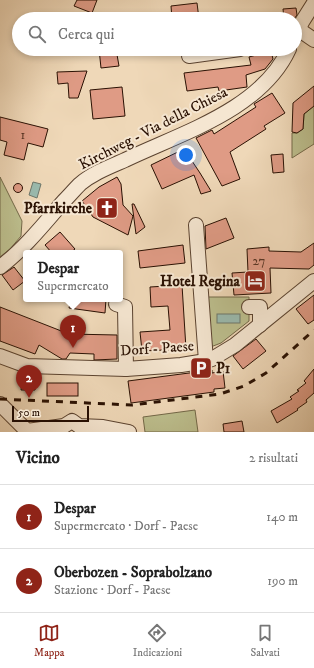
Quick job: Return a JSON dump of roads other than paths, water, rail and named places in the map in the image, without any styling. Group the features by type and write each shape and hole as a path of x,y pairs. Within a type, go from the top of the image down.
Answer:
{"street":[{"path":"302,22 314,3"},
{"path":"302,35 314,40"},
{"name":"Kirchweg - Via della Chiesa","path":"0,267 32,236 80,184 99,171 127,165 142,151 204,124 250,97 271,77 286,56"},
{"path":"196,225 203,361"},
{"path":"191,274 203,361"},
{"name":"Dorf - Paese","path":"0,356 28,366 126,369 181,366 212,359 235,345 314,281"},
{"path":"116,304 125,307 126,369"},
{"path":"249,307 260,307 260,325"},
{"path":"0,404 27,431 64,426 72,421 79,426 103,427 130,432"}],"railway":[{"path":"0,399 132,405 220,394 244,386 266,373 314,330"}],"place":[{"name":"Pfarrkirche","path":"107,208"},
{"name":"Hotel Regina","path":"255,281"},
{"name":"Despar","path":"73,348"},
{"name":"P1","path":"201,368"},
{"name":"Oberbozen - Soprabolzano","path":"29,398"}]}
